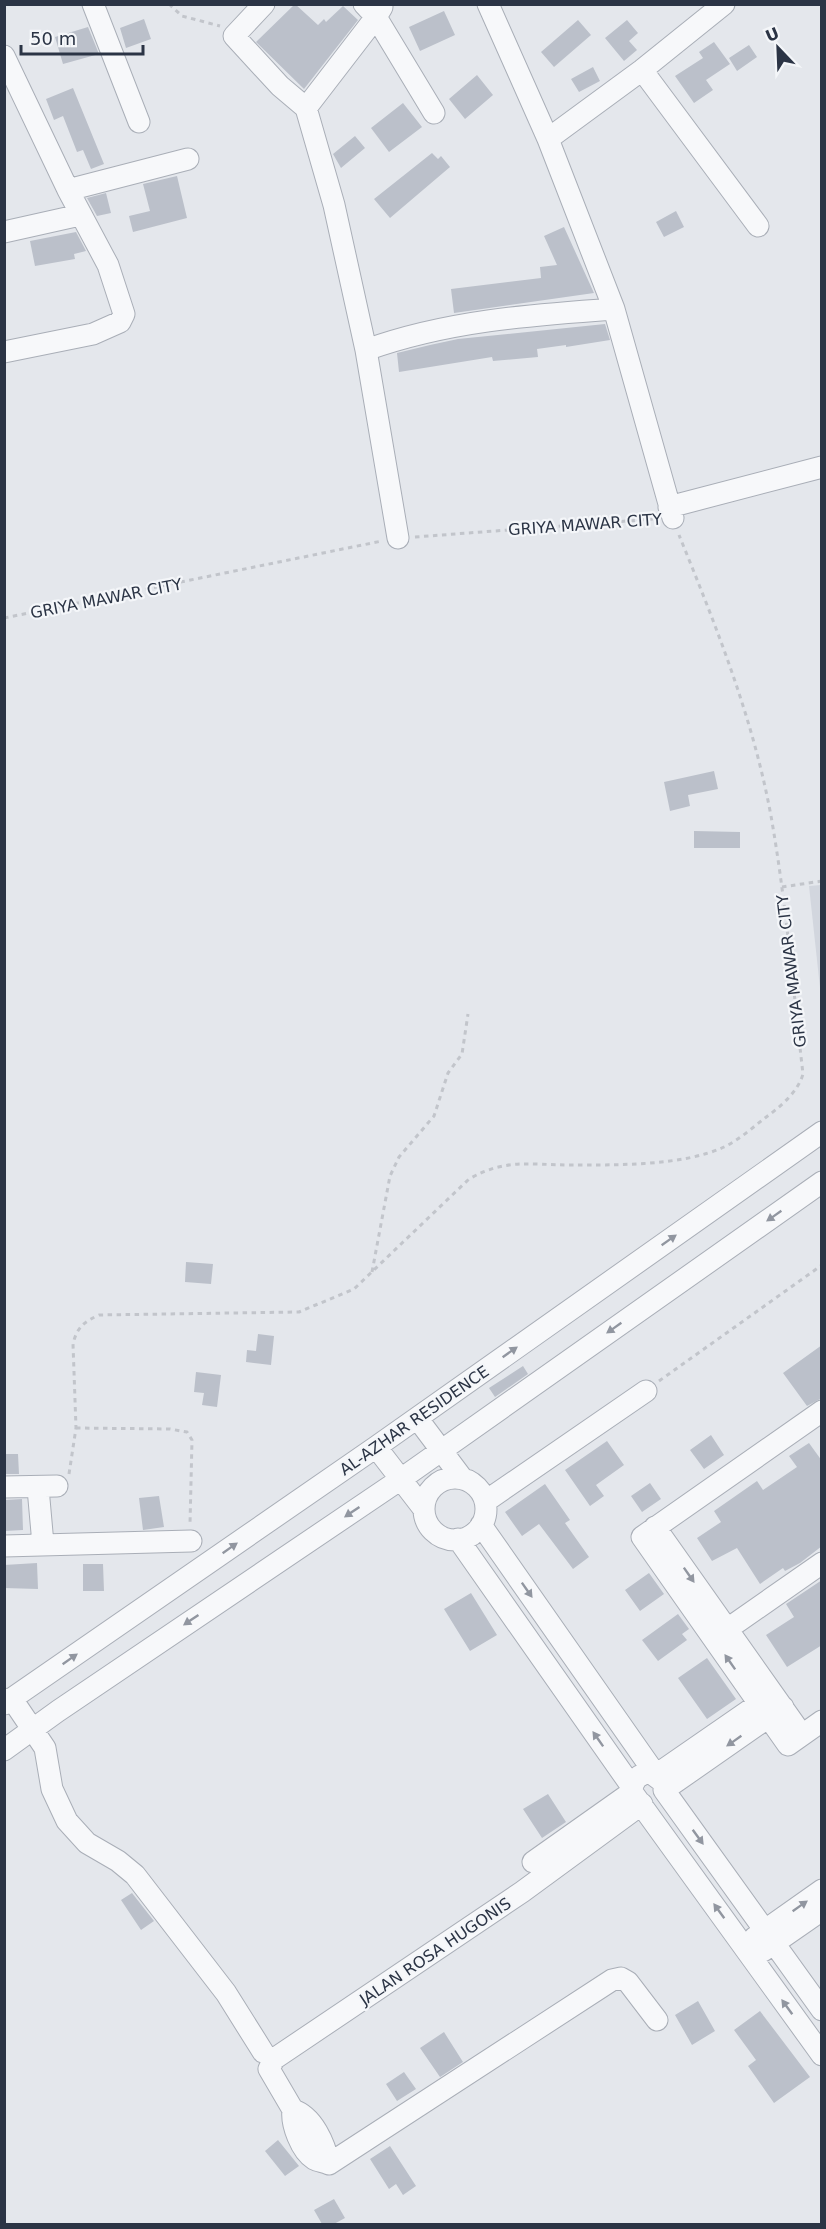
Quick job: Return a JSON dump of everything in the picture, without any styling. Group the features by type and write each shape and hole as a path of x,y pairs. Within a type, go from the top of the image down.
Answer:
{"street":[{"path":"93,4 139,122"},
{"path":"264,4 234,36 280,86 306,108 334,205 366,350 398,538"},
{"path":"488,4 548,139 614,309 671,513 822,467"},
{"path":"548,139 642,70 724,4"},
{"path":"306,108 375,9 434,113"},
{"path":"4,56 80,215 112,276 123,308 122,319 114,326 93,334 4,352"},
{"path":"642,70 758,226"},
{"path":"68,190 188,159"},
{"path":"4,232 80,215"},
{"path":"366,350 439,328 526,316 614,309"},
{"name":"AL-AZHAR RESIDENCE","path":"6,1701 38,1682 376,1447 822,1132"},
{"path":"4,1750 401,1479 822,1182"},
{"path":"486,1501 646,1390"},
{"path":"822,1411 642,1537 720,1634 771,1705 788,1745 822,1721"},
{"path":"376,1447 423,1508 429,1527 436,1535 445,1539 472,1536 487,1513 486,1501 477,1486 462,1478 417,1418"},
{"path":"423,1508 429,1491 436,1484 444,1479 462,1478"},
{"path":"4,1487 47,1487 43,1544"},
{"path":"481,1525 822,2010"},
{"path":"458,1539 822,2055"},
{"path":"4,1546 190,1541"},
{"path":"720,1634 822,1563"},
{"path":"488,1583 511,1567"},
{"path":"38,1682 58,1711"},
{"path":"6,1701 34,1729 48,1754 52,1789 67,1821 87,1843 118,1861 135,1875 226,1994 263,2052"},
{"path":"660,1782 771,1705"},
{"path":"638,1797 641,1774 660,1782"},
{"path":"533,1862 638,1797 662,1798 660,1782"},
{"name":"JALAN ROSA HUGONIS","path":"638,1797 522,1893 274,2059 268,2069 293,2110 291,2121 312,2158 329,2164 612,1980 621,1978 628,1982 657,2020"},
{"path":"748,1952 769,1937 822,1890"},
{"path":"769,1937 822,1910"}],"path":[{"path":"169,4 177,14 224,27 234,36"},
{"name":"GRIYA MAWAR CITY","path":"4,618 398,538 671,513 729,659 758,758 771,815 803,1074 800,1082 771,1114 724,1147 702,1154 610,1164 520,1164 491,1167 469,1179 372,1274"},
{"path":"781,887 822,881"},
{"path":"47,1487 64,1482 69,1474 76,1428 73,1344 76,1331 85,1321 99,1315 299,1312 347,1293 372,1274 390,1176 399,1157 434,1116 448,1073 462,1054 468,1014"},
{"path":"646,1390 822,1265"},
{"path":"76,1428 170,1429 187,1432 192,1440 190,1541"}],"shaded area":[{"path":"822,885 821,997 809,886"}],"building":[{"path":"295,4 318,25 324,19 326,22 343,6 358,20 304,89 256,42"},
{"path":"444,11 455,35 420,51 409,27"},
{"path":"144,19 151,39 126,48 120,28"},
{"path":"578,20 591,35 554,67 541,52"},
{"path":"627,20 638,33 629,41 637,50 624,61 605,38"},
{"path":"88,27 99,54 63,64 55,37"},
{"path":"714,42 730,64 706,80 713,90 694,103 675,76 703,58 699,52"},
{"path":"749,45 757,57 737,71 729,58"},
{"path":"593,67 600,81 579,92 571,79"},
{"path":"477,75 493,95 465,119 449,99"},
{"path":"73,88 104,164 91,169 83,150 77,152 63,116 54,120 46,99"},
{"path":"403,103 422,127 389,152 371,128"},
{"path":"355,136 365,148 341,168 333,154"},
{"path":"432,153 438,159 441,156 450,167 390,218 374,199"},
{"path":"177,176 187,218 133,232 129,216 150,211 143,184"},
{"path":"106,193 111,213 97,216 87,198"},
{"path":"676,211 684,227 664,237 656,222"},
{"path":"564,227 594,293 454,313 451,289 541,278 540,267 557,265 544,236"},
{"path":"76,232 86,251 74,254 75,259 35,266 30,241"},
{"path":"605,324 610,340 537,349 538,357 493,361 492,357 399,372 397,353 430,345 458,339"},
{"path":"714,771 718,789 688,795 690,806 670,811 664,782"},
{"path":"694,831 740,832 740,848 694,848"},
{"path":"186,1262 213,1264 211,1284 185,1282"},
{"path":"258,1334 274,1336 271,1365 246,1362 247,1350 256,1351"},
{"path":"822,1345 822,1398 807,1406 783,1373"},
{"path":"523,1366 528,1374 495,1397 489,1388"},
{"path":"196,1372 221,1375 217,1407 202,1405 204,1393 194,1392"},
{"path":"711,1435 724,1455 704,1469 690,1450"},
{"path":"607,1441 624,1465 596,1485 604,1496 590,1506 565,1470"},
{"path":"809,1443 822,1461 822,1546 800,1563 785,1571 783,1568 760,1584 737,1548 712,1561 697,1538 721,1522 714,1511 757,1481 763,1490 797,1467 789,1456"},
{"path":"4,1454 18,1454 19,1474 4,1474"},
{"path":"650,1483 661,1499 642,1512 631,1496"},
{"path":"545,1484 570,1520 565,1523 589,1557 573,1569 539,1524 522,1536 505,1512"},
{"path":"159,1496 164,1527 143,1530 139,1498"},
{"path":"22,1499 23,1530 5,1531 4,1500"},
{"path":"37,1563 38,1589 4,1588 4,1565"},
{"path":"83,1564 103,1564 104,1591 83,1591"},
{"path":"649,1573 664,1594 640,1611 625,1590"},
{"path":"822,1580 822,1645 787,1667 766,1635 794,1617 786,1604"},
{"path":"471,1593 497,1635 470,1651 444,1609"},
{"path":"678,1614 689,1629 682,1634 687,1640 658,1661 642,1640"},
{"path":"707,1658 736,1699 707,1719 678,1678"},
{"path":"548,1794 566,1822 542,1838 523,1809"},
{"path":"132,1893 154,1921 141,1930 121,1900"},
{"path":"698,2001 715,2031 692,2045 675,2015"},
{"path":"760,2011 810,2077 774,2103 748,2066 756,2060 734,2030"},
{"path":"444,2032 463,2062 440,2077 420,2048"},
{"path":"404,2072 416,2089 397,2101 386,2084"},
{"path":"278,2140 299,2166 285,2176 265,2151"},
{"path":"390,2146 416,2186 403,2195 396,2184 389,2189 370,2159"},
{"path":"334,2199 345,2218 334,2224 322,2224 314,2210"}]}
